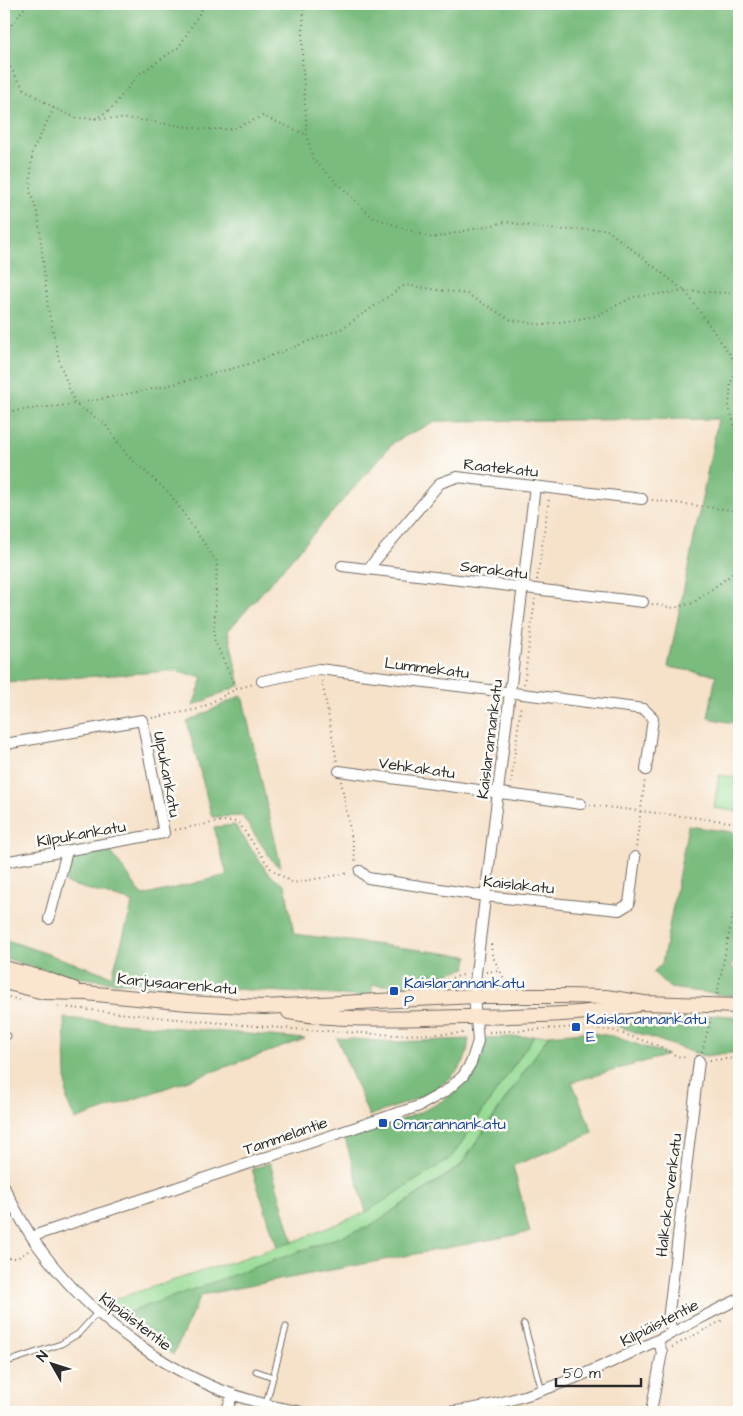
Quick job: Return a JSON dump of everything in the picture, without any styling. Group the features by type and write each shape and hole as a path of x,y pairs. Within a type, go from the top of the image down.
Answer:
{"street":[{"name":"Raatekatu","path":"368,569 440,483 457,476 642,499"},
{"name":"Kaislarannankatu","path":"474,996 536,486"},
{"name":"Sarakatu","path":"342,566 643,602"},
{"name":"Lummekatu","path":"262,681 319,669 644,709 653,718 646,770"},
{"path":"4,747 11,743 142,720"},
{"name":"Ulpukankatu","path":"142,720 164,832"},
{"name":"Vehkakatu","path":"338,771 581,804"},
{"name":"Kilpukankatu","path":"4,862 164,832"},
{"path":"49,919 66,851"},
{"name":"Kaislakatu","path":"360,871 368,878 485,896 619,910 629,904 635,857"},
{"name":"Karjusaarenkatu","path":"4,968 43,978 86,993"},
{"name":"Karjusaarenkatu","path":"4,982 44,992 86,993 264,1008 315,1016 389,1019 510,1016 608,1010 644,1003"},
{"name":"Karjusaarenkatu","path":"264,1008 474,996 606,997 644,1003 739,1006"},
{"name":"Tammelantie","path":"32,1238 39,1234 419,1106 446,1091 463,1076 471,1063 478,1041 474,996"},
{"name":"Halkokorvenkatu","path":"673,1332 668,1320 700,1061"},
{"name":"Kilpiäistentie","path":"4,1186 32,1238 58,1272 97,1312 115,1327 165,1361 219,1389 265,1404 302,1412"},
{"name":"Kilpiäistentie","path":"448,1412 518,1399 542,1392 588,1374 739,1299"},
{"path":"651,1412 662,1352 657,1340"},
{"path":"226,1412 233,1394"}],"lane":[{"path":"4,1363 60,1344 78,1334 97,1312"},
{"path":"524,1324 542,1392"},
{"path":"265,1404 286,1328"},
{"path":"256,1371 273,1377"}],"path":[{"path":"27,4 10,26 5,48 10,67 24,88 54,108 76,118 133,120 202,128 233,129 263,116 307,135"},
{"path":"94,119 111,109 139,74 179,48 205,4"},
{"path":"304,4 302,56 307,135 313,159 372,218 432,238 506,222 556,230 606,229 685,291 736,363 731,383 730,407 739,440"},
{"path":"4,16 10,26"},
{"path":"54,108 32,152 30,191 38,215 48,308 60,364 75,404 104,423 127,454 170,494 216,562 214,639 236,689"},
{"path":"4,406 13,411 75,404 162,386 249,364 341,329 404,285 467,294 511,320 544,325 596,316 633,297 685,291 731,292 739,296"},
{"path":"510,795 550,488"},
{"path":"642,499 731,510 739,514"},
{"path":"643,602 674,608 693,603 739,568"},
{"path":"142,720 199,709 236,689 262,681"},
{"path":"635,857 646,770"},
{"path":"581,804 739,823"},
{"path":"164,832 223,821 238,822 271,868 293,883 360,871"},
{"path":"724,956 739,884"},
{"path":"491,940 492,956 504,982 511,989 511,996"},
{"path":"510,1016 510,1031"},
{"path":"4,1258 17,1258 30,1249"}],"green space":[{"path":"4,4 739,4 739,724 708,718 716,675 668,667 718,419 436,421 394,442 228,631 240,685 193,706 203,677 174,671 4,682"},
{"path":"242,695 281,867 274,863 242,816 212,817 187,722"},
{"path":"719,775 739,778 739,812 714,808"},
{"path":"235,825 268,873 285,885 294,934 468,956 466,968 407,985 372,985 372,997 111,982 56,974 4,958 4,939 112,976 133,902 65,883 70,862 82,852 108,848 143,896 227,875 214,827"},
{"path":"688,826 739,833 739,918 732,968 739,970 739,997 670,988 653,972 662,964"},
{"path":"719,1015 739,1017 739,1052 704,1056 615,1025"},
{"path":"64,1018 305,1039 75,1120 67,1101"},
{"path":"584,1032 612,1036 668,1055 572,1082 593,1133 513,1166 530,1232 201,1295 173,1355 124,1314 368,1227 460,1167 549,1035"},
{"path":"549,1035 460,1166 368,1227 124,1314 109,1301 293,1242 366,1212 451,1158 534,1036"},
{"path":"534,1036 451,1158 366,1212 345,1138 410,1116 452,1094 469,1079 480,1061 486,1038"},
{"path":"337,1038 396,1042 469,1039 464,1061 446,1082 408,1102 369,1116"},
{"path":"270,1163 293,1242 277,1247 252,1169"}],"place":[{"name":"Kaislarannankatu P","path":"394,991"},
{"name":"Kaislarannankatu E","path":"576,1027"},
{"name":"Omarannankatu","path":"383,1123"}]}
